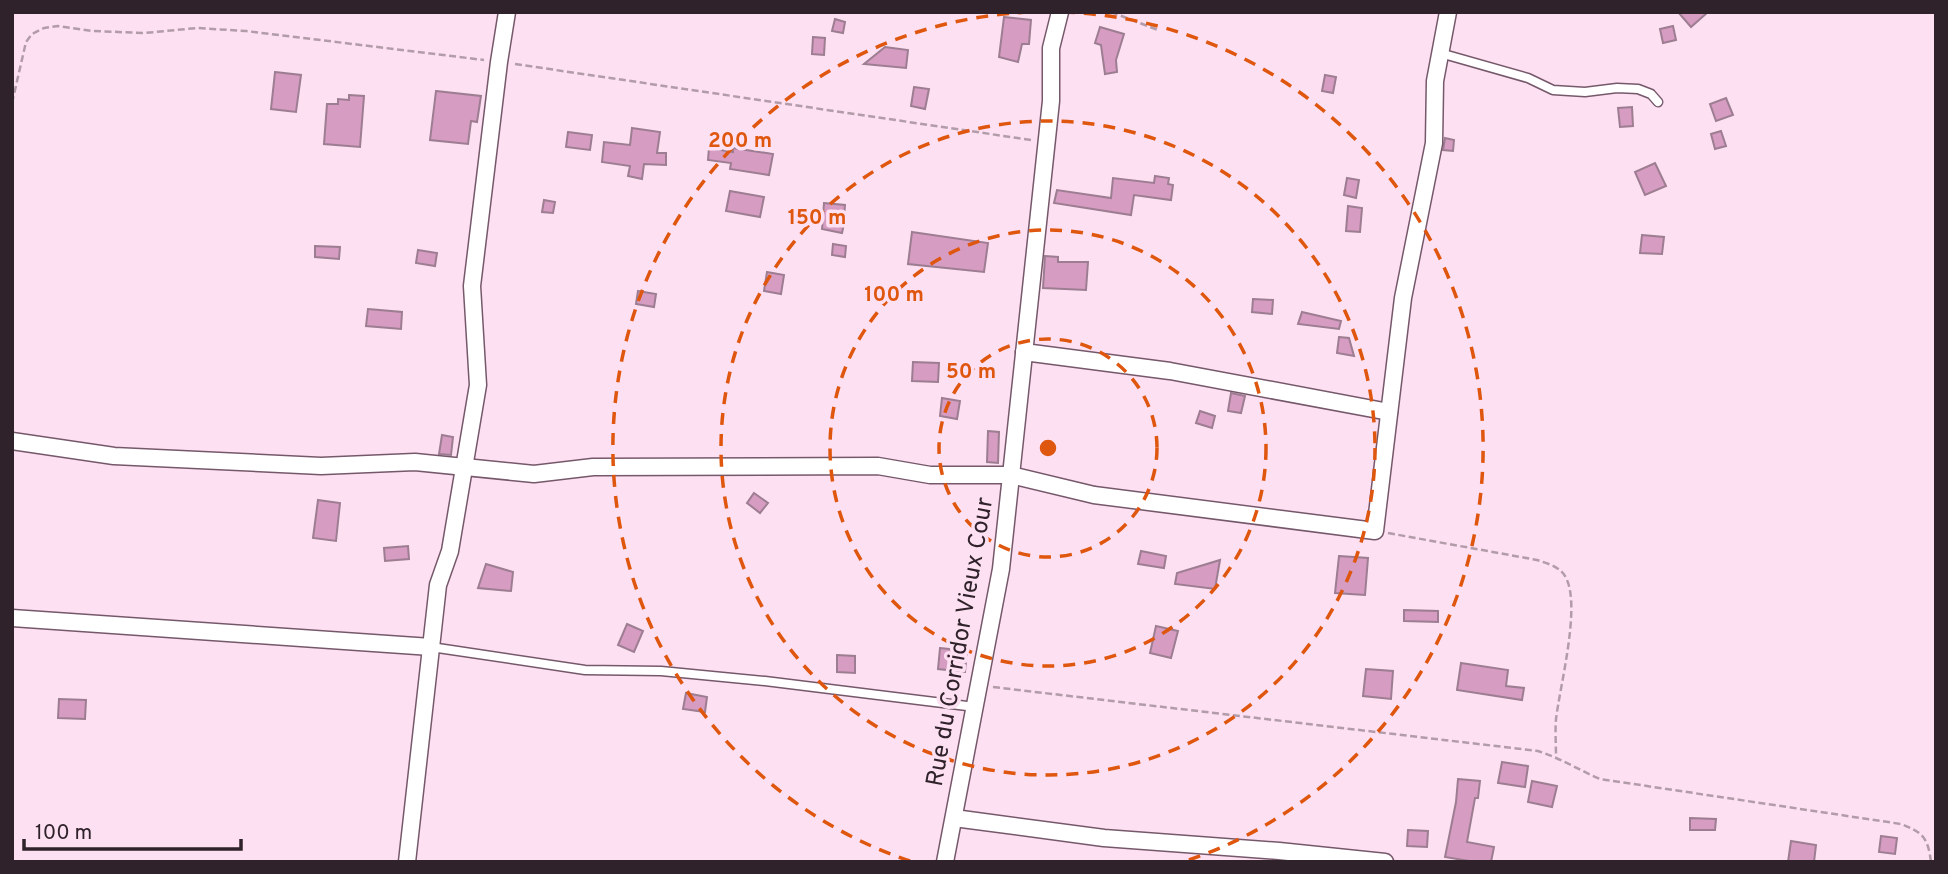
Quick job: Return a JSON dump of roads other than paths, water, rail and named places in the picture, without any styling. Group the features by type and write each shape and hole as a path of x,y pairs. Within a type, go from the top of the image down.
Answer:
{"street":[{"path":"407,862 438,585 450,551 478,385 472,285 507,12"},
{"name":"Rue du Corridor Vieux Cour","path":"945,862 1001,569 1051,101 1051,48 1060,12"},
{"path":"12,441 114,457 321,466 415,462 534,474 593,467 878,466 930,475 1012,475 1094,495 1375,531 1404,298 1434,143 1435,81 1448,12"},
{"path":"1024,352 1170,371 1389,412"},
{"path":"12,618 431,648"},
{"path":"954,818 1104,838 1385,862"}],"lane":[{"path":"1440,53 1516,74 1553,90 1585,92 1617,88 1638,89 1651,94 1658,102"},
{"path":"431,648 585,670 661,671 975,707"}]}
